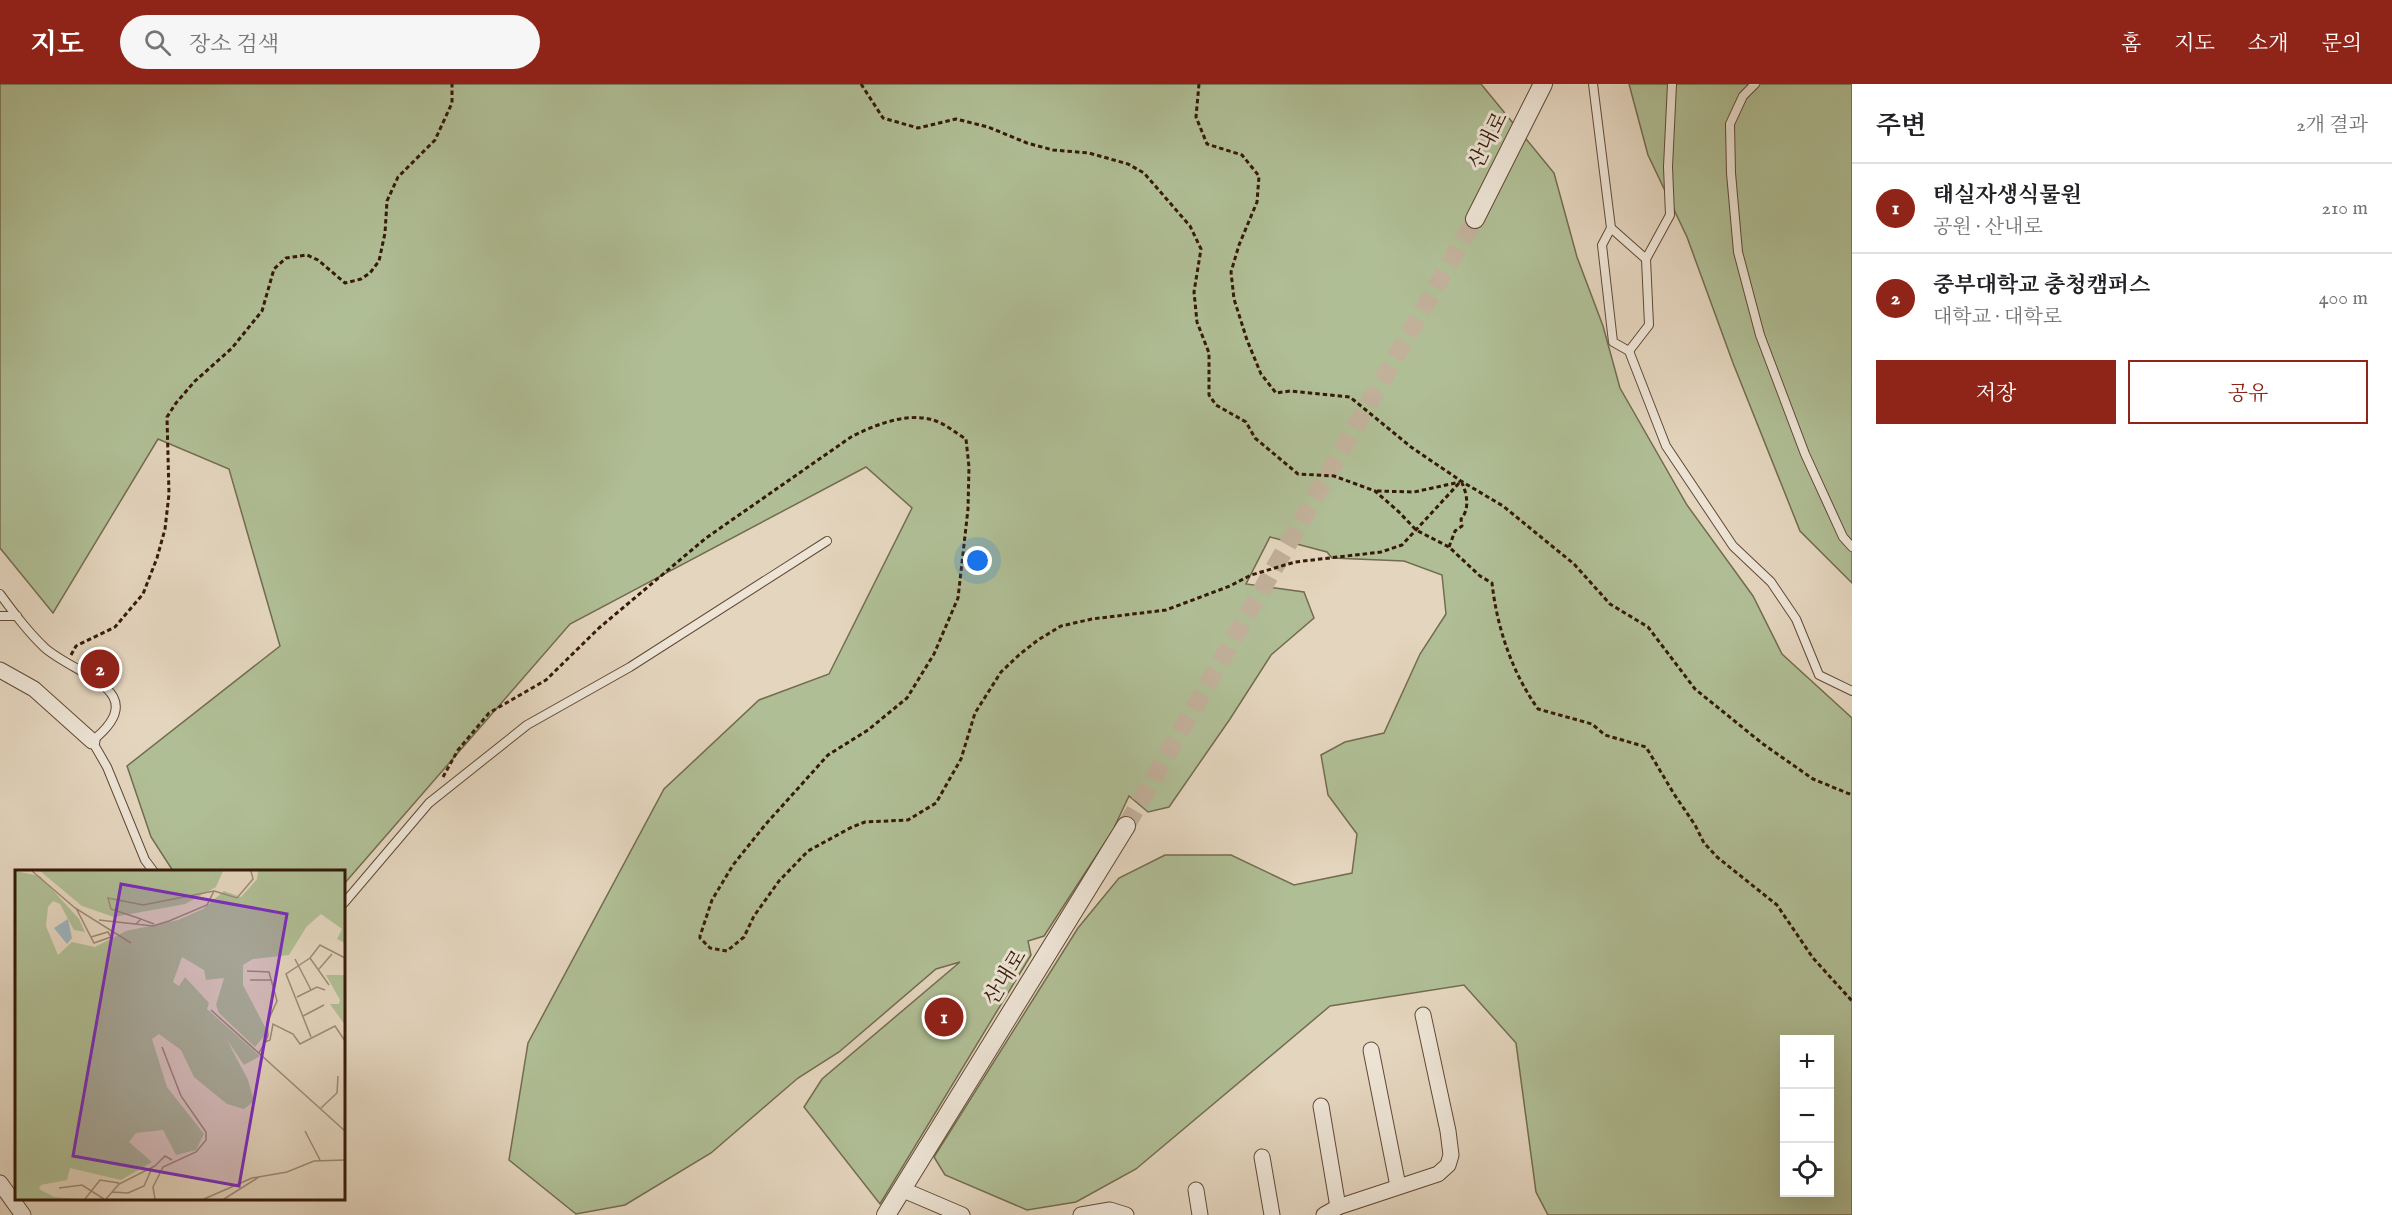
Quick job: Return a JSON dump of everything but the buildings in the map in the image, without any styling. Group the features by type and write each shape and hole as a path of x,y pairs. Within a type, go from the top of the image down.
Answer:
{"street":[{"name":"산내로","path":"1475,219 1542,84"},
{"path":"0,670 34,689 92,741"},
{"name":"산내로","path":"886,1215 1126,826"},
{"path":"1324,1215 1338,1207 1438,1174 1448,1165 1451,1155 1448,1131 1423,1015"},
{"path":"1371,1050 1398,1186"},
{"path":"1321,1106 1338,1207"},
{"path":"1262,1157 1272,1215"},
{"path":"0,1183 23,1215"},
{"path":"901,1189 962,1215"},
{"path":"1196,1190 1200,1215"},
{"path":"1081,1215 1110,1210 1126,1215"}],"lane":[{"path":"1593,84 1611,228 1602,245 1613,342 1629,351 1666,446 1733,546 1771,582 1796,619 1819,675 1852,691"},
{"path":"1629,351 1649,325 1646,259 1670,215 1668,166 1672,84"},
{"path":"1755,84 1743,96 1730,124 1731,173 1738,252 1760,335 1790,419 1838,528 1852,547"},
{"path":"1611,228 1646,259"},
{"path":"345,902 429,803 527,725 630,667 827,541"},
{"path":"0,594 45,648 66,664 99,680 111,690 114,718 108,729 92,741 107,767 145,860 152,870"},
{"path":"0,616 17,616"}],"path":[{"path":"66,664 76,646 115,627 142,594 157,558 165,529 169,494 168,417 176,403 195,381 232,348 262,311 274,268 286,258 307,255 318,260 345,283 361,279 370,273 379,261 385,233 387,201 398,177 435,140 452,103 452,84"},
{"path":"861,84 883,118 918,128 956,119 988,127 1053,150 1089,153 1128,164 1144,173 1190,226 1201,249 1194,292 1197,322 1209,353 1209,395 1216,405 1246,422 1255,438 1298,474 1334,476 1375,491 1414,492 1461,481"},
{"path":"1199,84 1196,117 1207,144 1242,155 1259,176 1257,202 1239,245 1231,272 1234,299 1261,374 1276,393 1290,391 1350,397 1411,447 1503,506 1574,564 1610,604 1648,627 1695,688 1764,744 1813,779 1852,795"},
{"path":"429,803 458,750 489,713 546,680 599,628 733,518 851,437 873,425 904,419 934,420 966,439 969,467 968,509 958,598 934,654 907,698 868,730 828,755 765,825 733,865 712,900 700,936 710,948 727,951 744,938 754,916 779,881 808,851 865,822 908,820 936,803 961,759 975,713 1001,672 1020,654 1061,626 1092,619 1166,609 1230,586 1251,575 1295,562 1381,552 1402,545 1461,481"},
{"path":"1449,547 1455,531 1462,526 1461,519 1466,513 1466,494 1461,481"},
{"path":"1375,491 1400,512 1416,530 1449,547 1480,576 1492,583 1498,621 1516,673 1538,709 1592,724 1605,735 1646,747 1704,843 1717,857 1777,905 1813,957 1852,1002"}],"green space":[{"path":"0,84 1481,84 1554,173 1577,257 1603,326 1620,388 1687,505 1753,596 1782,654 1852,718 1852,1215 1548,1215 1536,1192 1516,1043 1464,985 1330,1006 1136,1169 1076,1202 1027,1210 945,1175 934,1157 1078,928 1119,878 1165,855 1231,855 1294,885 1352,873 1357,834 1328,795 1321,755 1345,742 1384,733 1420,654 1446,614 1442,575 1404,561 1332,558 1327,552 1270,537 1246,584 1304,592 1314,618 1271,655 1169,807 1148,812 1129,796 1113,830 1044,936 1028,941 1031,955 880,1204 804,1107 822,1079 960,962 936,969 839,1052 798,1078 711,1153 625,1205 576,1214 509,1160 528,1043 664,789 759,700 829,674 912,508 866,467 570,624 345,883 345,870 172,870 151,837 127,766 280,646 229,469 158,439 53,613 0,548"},
{"path":"1629,84 1852,84 1852,583 1800,531 1733,363 1687,237 1648,155"}],"tunnel":[{"path":"1126,826 1475,219"}],"place":[{"name":"중부대학교 충청캠퍼스","path":"100,669"},
{"name":"태실자생식물원","path":"944,1017"}]}
